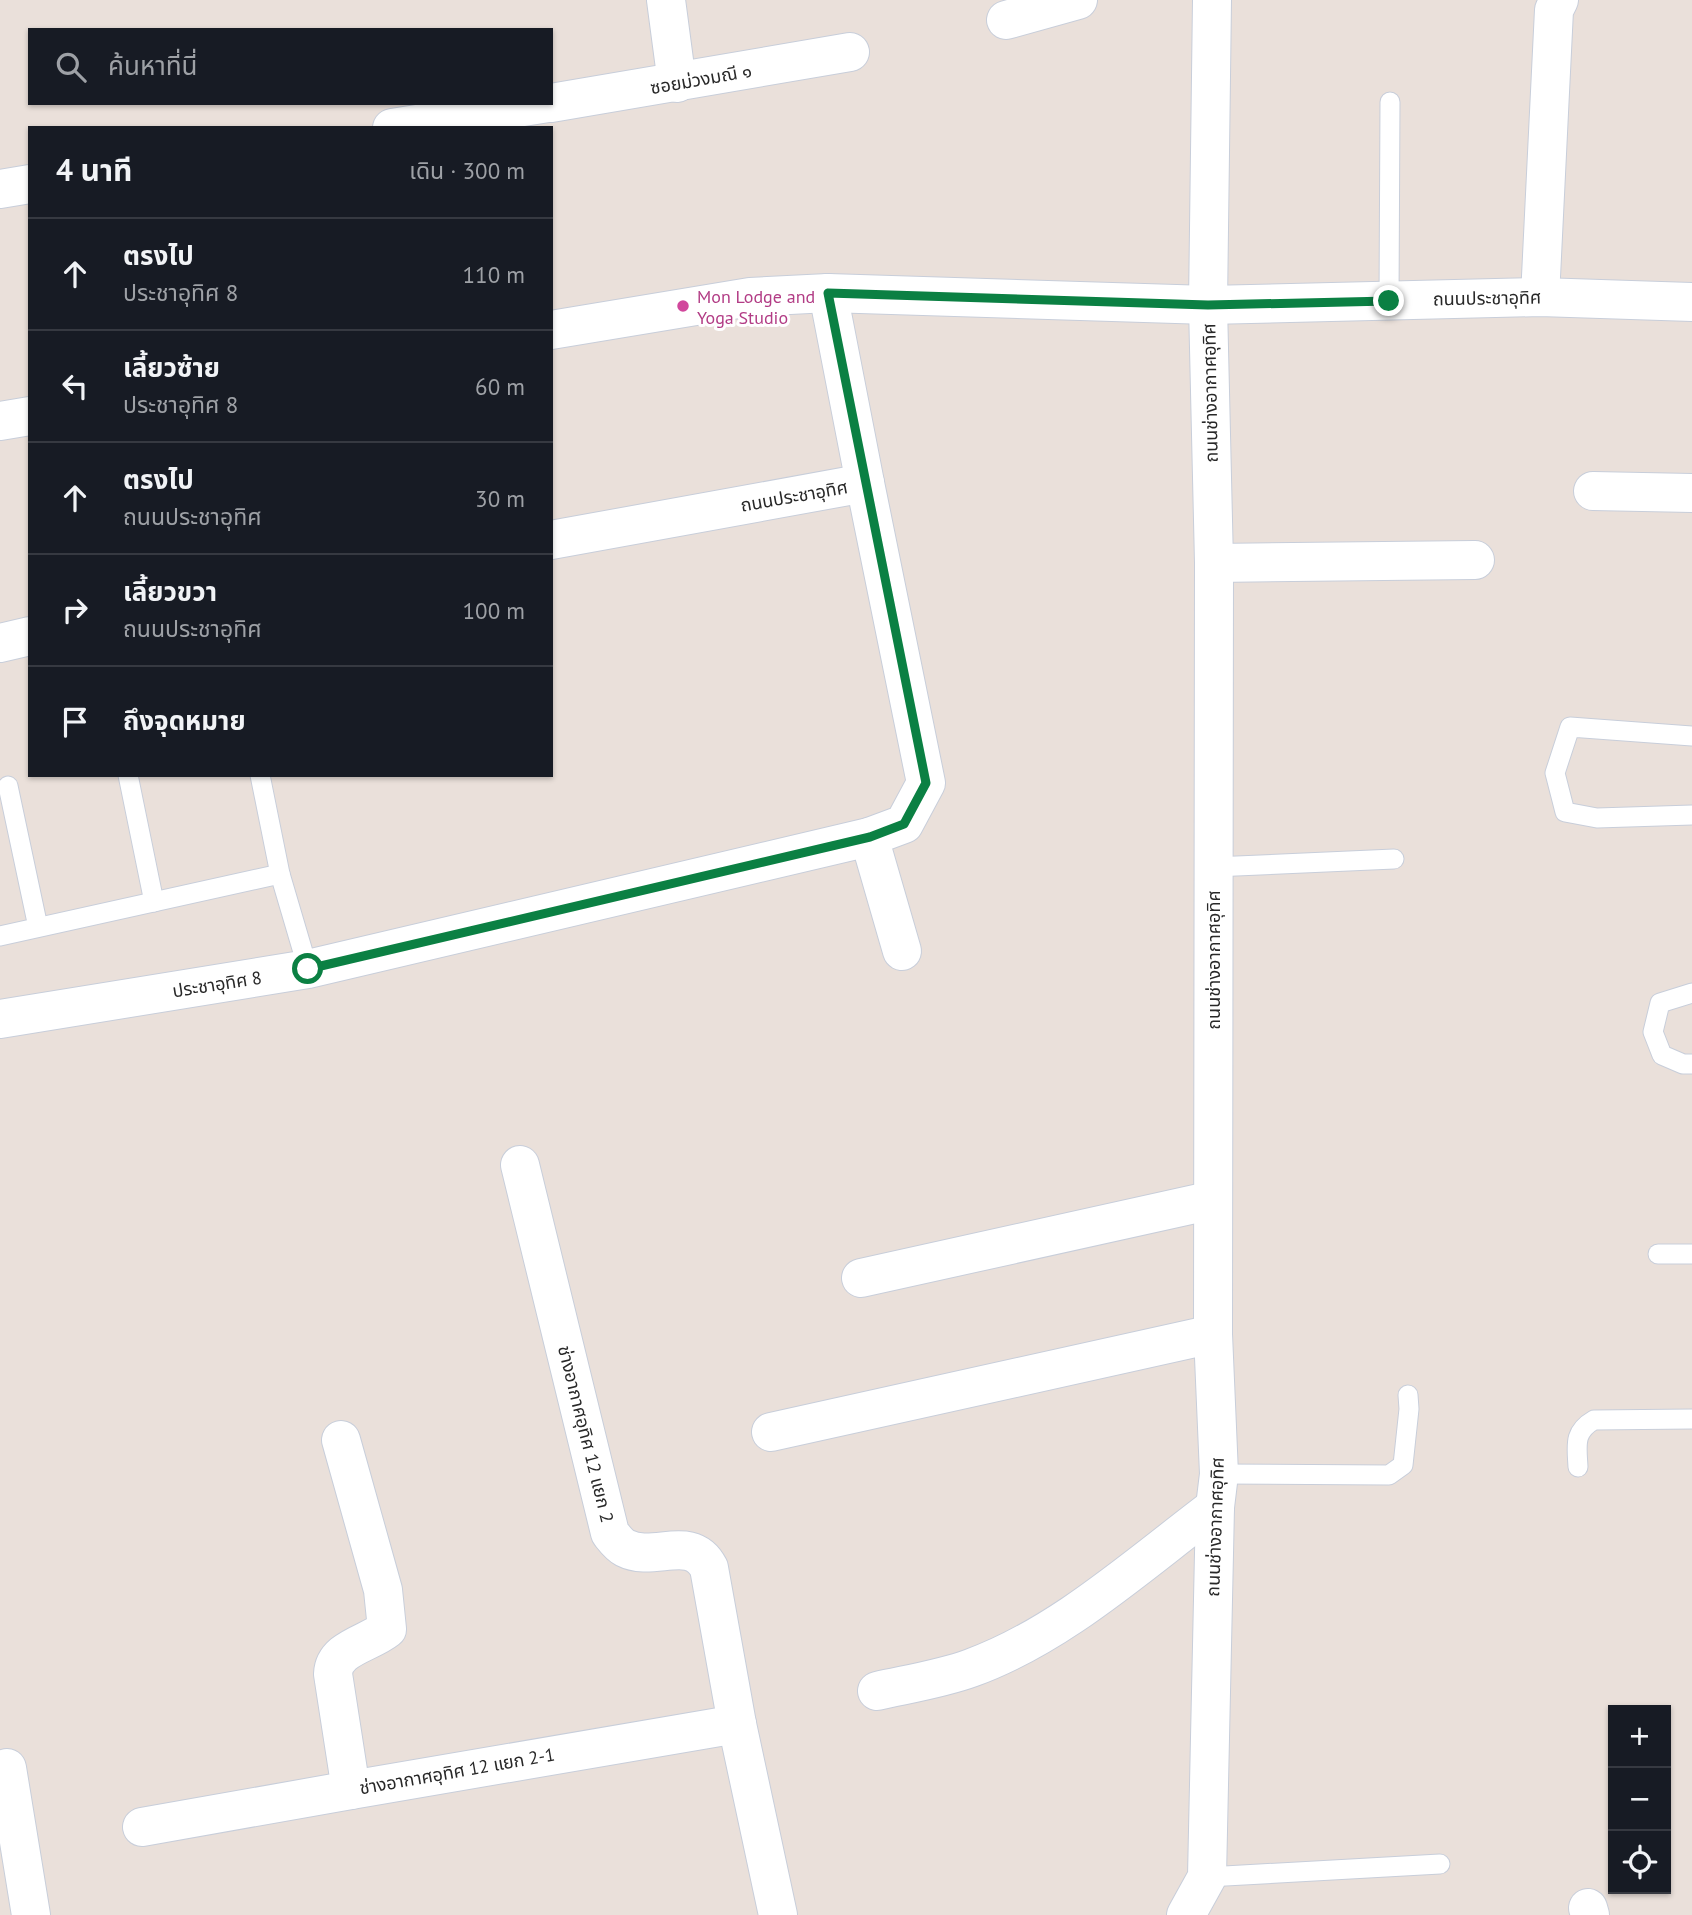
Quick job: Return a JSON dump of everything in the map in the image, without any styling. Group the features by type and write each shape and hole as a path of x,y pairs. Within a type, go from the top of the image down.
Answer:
{"street":[{"path":"666,0 677,83"},
{"path":"1006,20 1078,0"},
{"name":"ถนนช่างอากาศอุทิศ","path":"1186,1915 1207,1877 1217,1491 1213,1334 1213,563 1208,305 1212,0"},
{"path":"1540,297 1554,10 1559,0"},
{"name":"ซอยม่วงมณี ๑","path":"553,103 850,52"},
{"name":"ซอยม่วงมณี ๑","path":"405,126 537,105"},
{"path":"0,189 28,184"},
{"path":"553,330 750,297 828,293"},
{"name":"ถนนประชาอุทิศ","path":"553,540 864,483 828,293 1208,305 1540,297 1692,302"},
{"path":"0,421 28,416"},
{"name":"ประชาอุทิศ 8","path":"0,1019 308,969 870,837 904,824 926,783 864,483"},
{"path":"1593,491 1692,493"},
{"path":"1213,563 1475,560"},
{"path":"0,643 28,636"},
{"path":"870,837 902,951"},
{"name":"ช่างอากาศอุทิศ 12 แยก 2","path":"520,1165 610,1533 622,1548 640,1554 692,1550 703,1556 709,1567 737,1724 778,1915"},
{"path":"861,1278 1213,1200"},
{"path":"771,1432 1213,1334"},
{"name":"ช่างอากาศอุทิศ 12 แยก 2-1","path":"341,1440 383,1590 387,1615 387,1629 376,1638 340,1655 333,1664 351,1790 737,1724"},
{"path":"877,1691 969,1669 1013,1651 1061,1623 1217,1491"},
{"path":"7,1768 32,1915"},
{"path":"142,1827 351,1790"}],"lane":[{"path":"1389,301 1390,102"},
{"path":"1692,736 1570,727 1555,773 1565,812 1597,818 1692,815"},
{"path":"128,777 154,902"},
{"path":"260,777 280,874 308,969"},
{"path":"8,786 38,928"},
{"path":"1213,867 1394,859"},
{"path":"0,936 280,874"},
{"path":"1692,993 1660,1003 1653,1032 1662,1055 1683,1064 1692,1063"},
{"path":"1658,1254 1692,1254"},
{"path":"1217,1491 1389,1475 1404,1465 1408,1395"},
{"path":"1577,1468 1577,1440 1582,1427 1594,1420 1692,1419"},
{"path":"1207,1877 1440,1864"}],"place":[{"name":"Mon Lodge and Yoga Studio","path":"683,306"}],"route":[{"path":"308,969 870,837 904,824 926,783 828,293 1208,305 1389,301"}]}
